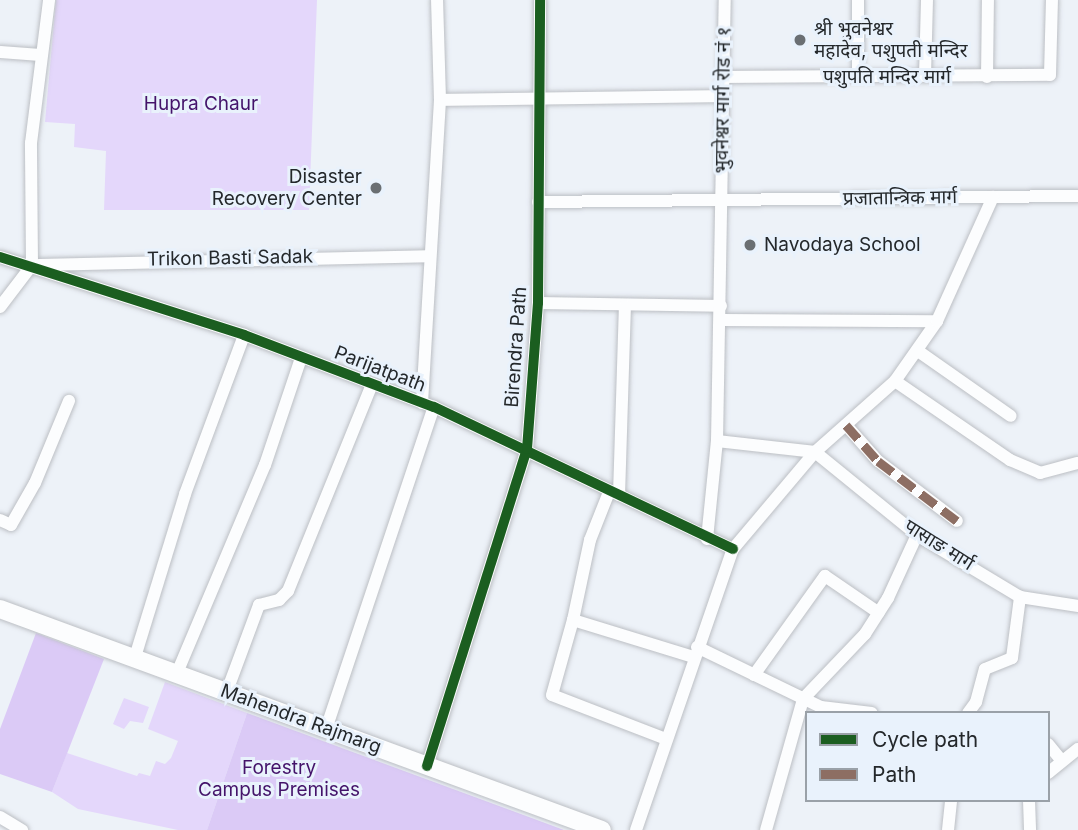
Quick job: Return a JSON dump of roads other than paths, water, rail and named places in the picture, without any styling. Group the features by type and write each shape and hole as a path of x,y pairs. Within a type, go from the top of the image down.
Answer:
{"highway":[{"name":"Mahendra Rajmarg","path":"1,612 135,657 602,830"}],"street":[{"path":"0,307 32,265 31,142 49,0"},
{"path":"326,729 428,405 429,256 440,100 437,0"},
{"name":"Birendra Path","path":"427,766 527,449 538,303 540,0"},
{"name":"भुवनेश्वर मार्ग रोड नं १","path":"707,539 717,440 725,0"},
{"path":"858,0 858,76"},
{"path":"925,76 927,0"},
{"path":"987,77 988,0"},
{"name":"पशुपति मन्दिर मार्ग","path":"724,77 1051,75 1052,0"},
{"path":"0,52 41,55"},
{"path":"440,100 723,96"},
{"name":"प्रजातान्त्रिक मार्ग","path":"538,202 1078,196"},
{"path":"636,830 695,652 733,549 816,452 895,381 918,351 937,321 993,197"},
{"name":"Trikon Basti Sadak","path":"32,265 429,256"},
{"name":"Parijatpath","path":"0,257 32,265 244,335 428,405 527,449 614,494 733,549"},
{"path":"538,303 937,321"},
{"path":"625,306 614,494 590,540 573,620 552,695 666,738"},
{"path":"135,657 185,494 244,335"},
{"path":"918,351 1011,416"},
{"path":"177,673 264,466 301,358"},
{"path":"895,381 1010,460 1040,473 1078,463"},
{"path":"227,691 259,605 279,600 288,591 372,384"},
{"path":"0,520 11,525 35,483 69,401"},
{"path":"846,425 878,461 957,521"},
{"path":"717,440 816,452"},
{"name":"पासाङ मार्ग","path":"816,452 917,535 1020,597 1078,606"},
{"path":"766,830 803,699 865,634 879,613 917,535"},
{"path":"754,675 825,576 879,613"},
{"path":"969,711 976,702 985,669 1012,658 1020,597"},
{"path":"573,620 695,652 754,675 821,707 855,711"},
{"path":"1050,746 1062,761"},
{"path":"1050,771 1078,749"},
{"path":"948,830 951,802"},
{"path":"1029,802 1030,830"},
{"path":"0,817 22,830"}],"place":[{"name":"श्री भुवनेश्वर महादेव, पशुपती मन्दिर","path":"800,40"},
{"name":"Disaster Recovery Center","path":"376,188"},
{"name":"Navodaya School","path":"750,245"}],"park label":[{"name":"Hupra Chaur","path":"201,104"},
{"name":"Forestry Campus Premises","path":"279,779"}]}
